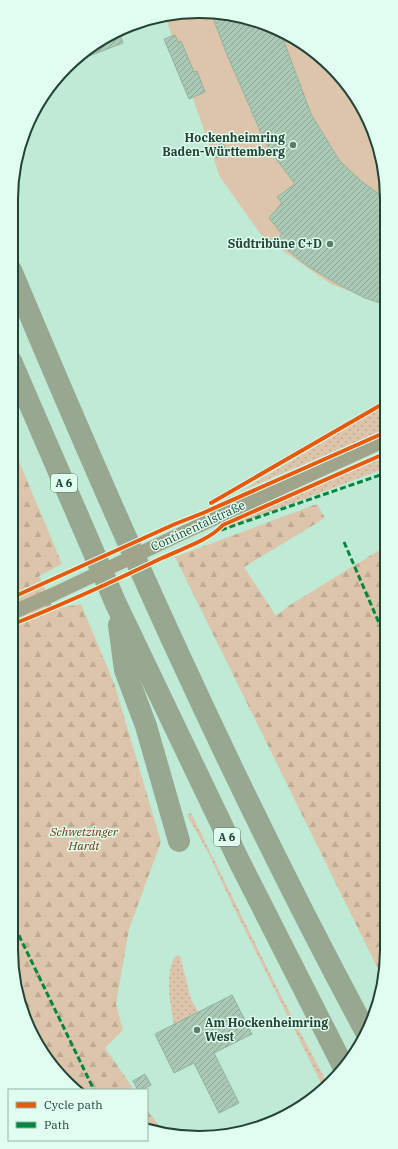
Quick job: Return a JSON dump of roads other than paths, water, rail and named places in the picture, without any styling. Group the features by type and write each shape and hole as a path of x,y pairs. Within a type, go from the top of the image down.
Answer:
{"highway":[{"path":"18,287 158,610 267,840 363,1026"},
{"name":"A 6","path":"18,377 116,604 239,861 342,1061"},
{"path":"116,604 125,670 146,726 179,841"}],"street":[{"name":"Continentalstraße","path":"18,610 380,443"}],"place":[{"name":"Hockenheimring Baden-Württemberg","path":"293,145"},
{"name":"Südtribüne C+D","path":"330,244"},
{"name":"Am Hockenheimring West","path":"197,1030"}],"park label":[{"name":"Schwetzinger Hardt","path":"84,839"}]}
